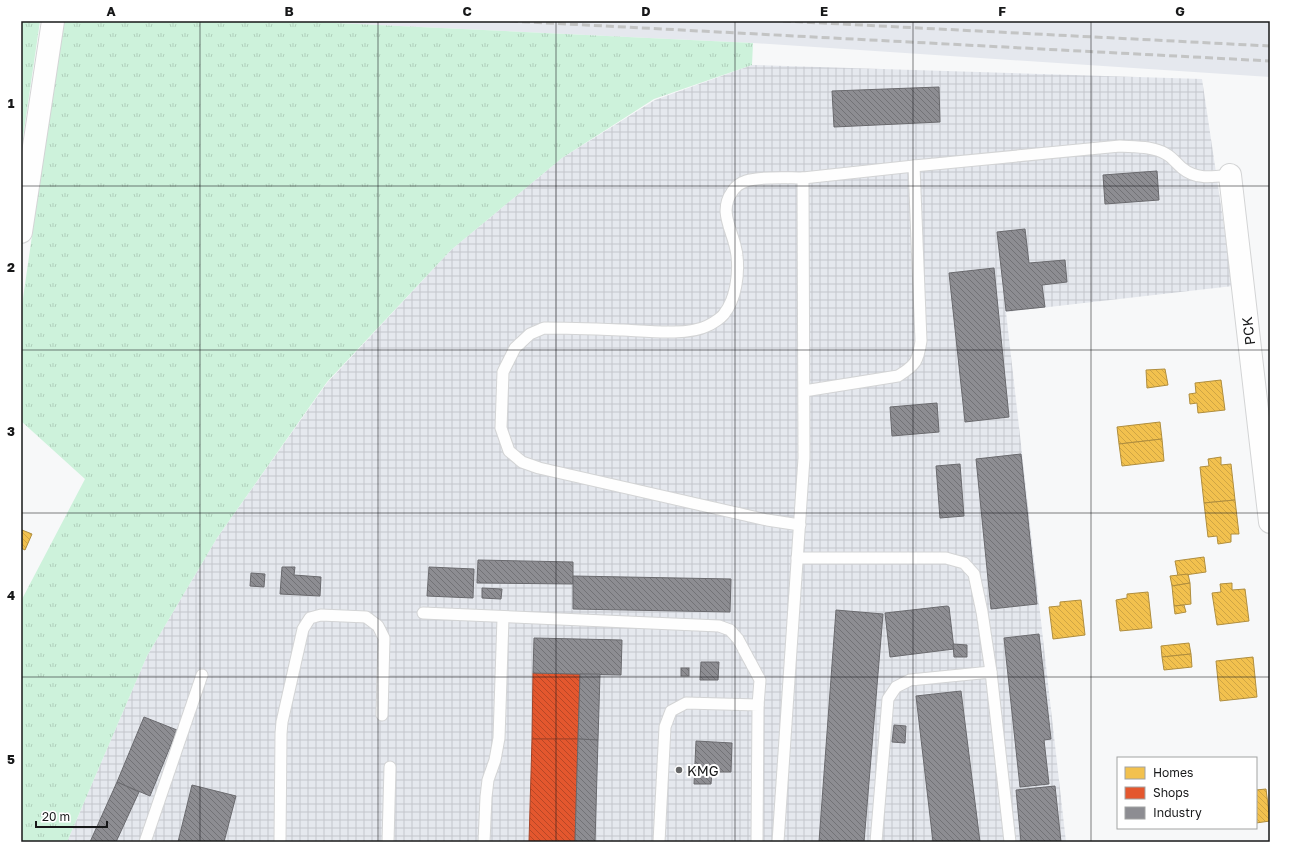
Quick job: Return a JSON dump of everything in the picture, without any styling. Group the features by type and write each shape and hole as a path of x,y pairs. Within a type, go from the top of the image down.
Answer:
{"street":[{"path":"21,232 53,21"},
{"name":"PCK","path":"1230,175 1268,488 1270,522"}],"lane":[{"path":"800,525 767,520 539,468 522,462 509,451 501,428 503,372 515,348 530,334 544,328 681,332 706,327 724,314 733,296 737,274 737,256 735,245 727,222 725,210 728,198 735,188 745,181 756,179 803,178 1120,146 1141,147 1157,150 1167,154 1192,175 1202,177 1230,175"},
{"path":"804,390 898,376 911,368 919,356 921,341 914,166"},
{"path":"778,842 804,458 803,178"},
{"path":"797,558 946,558 964,563 974,574 982,612 991,672 1010,842"},
{"path":"423,613 503,618 719,626 730,630 738,639 760,680 758,705 757,842"},
{"path":"280,842 282,722 303,629 310,618 321,615 366,618 378,626 384,638 382,715"},
{"path":"484,842 488,780 495,760 498,738 503,618"},
{"path":"876,842 888,699 896,687 910,680 991,672"},
{"path":"145,842 202,675"},
{"path":"659,842 665,727 671,711 686,703 758,705"},
{"path":"388,842 390,767"}],"shaded area":[{"path":"294,21 1270,21 1270,77 753,43"},
{"path":"752,65 1202,79 1233,286 1006,312 1066,842 67,842 147,656 217,538 327,383 451,250 562,158 655,100"}],"green space":[{"path":"21,21 40,21 21,151"},
{"path":"63,21 294,21 753,43 752,65 654,99 562,158 451,250 327,382 217,538 147,656 67,842 21,842 21,601 85,479 21,421 21,312"}],"building: Homes":[{"path":"1165,369 1168,385 1147,388 1146,370"},
{"path":"1221,380 1225,410 1198,413 1197,403 1190,404 1189,394 1196,393 1195,383"},
{"path":"1160,422 1162,439 1119,444 1117,427"},
{"path":"1162,439 1164,461 1122,466 1119,444"},
{"path":"1221,457 1221,465 1231,464 1235,500 1204,503 1200,467 1209,466 1208,459"},
{"path":"1235,500 1239,534 1231,534 1231,542 1218,544 1217,536 1208,537 1204,503"},
{"path":"22,530 32,534 25,550 21,548"},
{"path":"1204,557 1206,572 1178,576 1175,561"},
{"path":"1188,574 1190,583 1172,586 1170,576"},
{"path":"1190,583 1191,604 1174,606 1172,586"},
{"path":"1232,583 1232,590 1245,589 1249,621 1217,625 1212,593 1221,592 1220,584"},
{"path":"1148,592 1152,628 1120,631 1116,600 1127,598 1127,594"},
{"path":"1081,600 1085,635 1053,639 1049,607 1060,606 1060,602"},
{"path":"1184,605 1186,612 1175,614 1174,606"},
{"path":"1189,643 1191,654 1162,657 1161,646"},
{"path":"1191,654 1192,667 1164,670 1162,657"},
{"path":"1253,657 1257,697 1220,701 1216,661"},
{"path":"1266,789 1270,821 1257,823 1257,790"}],"building: Shops":[{"path":"533,673 580,674 578,739 532,739"},
{"path":"532,739 578,739 575,842 529,842"}],"building: Industry":[{"path":"939,87 940,122 834,127 832,91"},
{"path":"1157,171 1159,200 1105,204 1103,175"},
{"path":"1025,229 1029,263 1065,260 1067,282 1042,285 1045,307 1006,311 997,232"},
{"path":"994,268 1009,417 965,422 949,273"},
{"path":"937,403 939,432 892,436 890,407"},
{"path":"1021,454 1037,604 991,609 976,459"},
{"path":"960,464 964,516 940,518 936,466"},
{"path":"478,560 573,562 573,584 477,583"},
{"path":"282,567 295,567 294,575 321,577 320,596 280,594"},
{"path":"429,567 474,569 473,598 427,596"},
{"path":"251,573 265,574 264,587 250,586"},
{"path":"573,576 731,579 730,612 573,609"},
{"path":"482,588 502,589 501,599 482,598"},
{"path":"949,607 954,649 890,657 885,613"},
{"path":"836,610 883,614 864,842 819,842"},
{"path":"1039,634 1051,739 1044,740 1049,784 1020,787 1004,638"},
{"path":"534,638 622,640 621,675 533,673"},
{"path":"953,644 967,645 967,657 954,657"},
{"path":"701,662 719,662 718,680 700,680"},
{"path":"681,668 689,668 689,676 681,676"},
{"path":"580,674 600,674 598,740 578,739"},
{"path":"961,691 980,842 933,842 916,696"},
{"path":"144,717 177,730 150,796 117,782"},
{"path":"894,725 906,726 905,743 892,742"},
{"path":"578,739 598,740 595,842 575,842"},
{"path":"696,741 732,743 731,772 712,772 711,784 694,784"},
{"path":"117,782 139,792 116,842 90,842"},
{"path":"192,785 236,796 224,842 178,842"},
{"path":"1055,786 1061,842 1021,842 1016,790"}],"railway":[{"path":"510,21 1270,61"},
{"path":"783,21 1270,46"}],"place":[{"name":"KMG","path":"679,770"}]}
